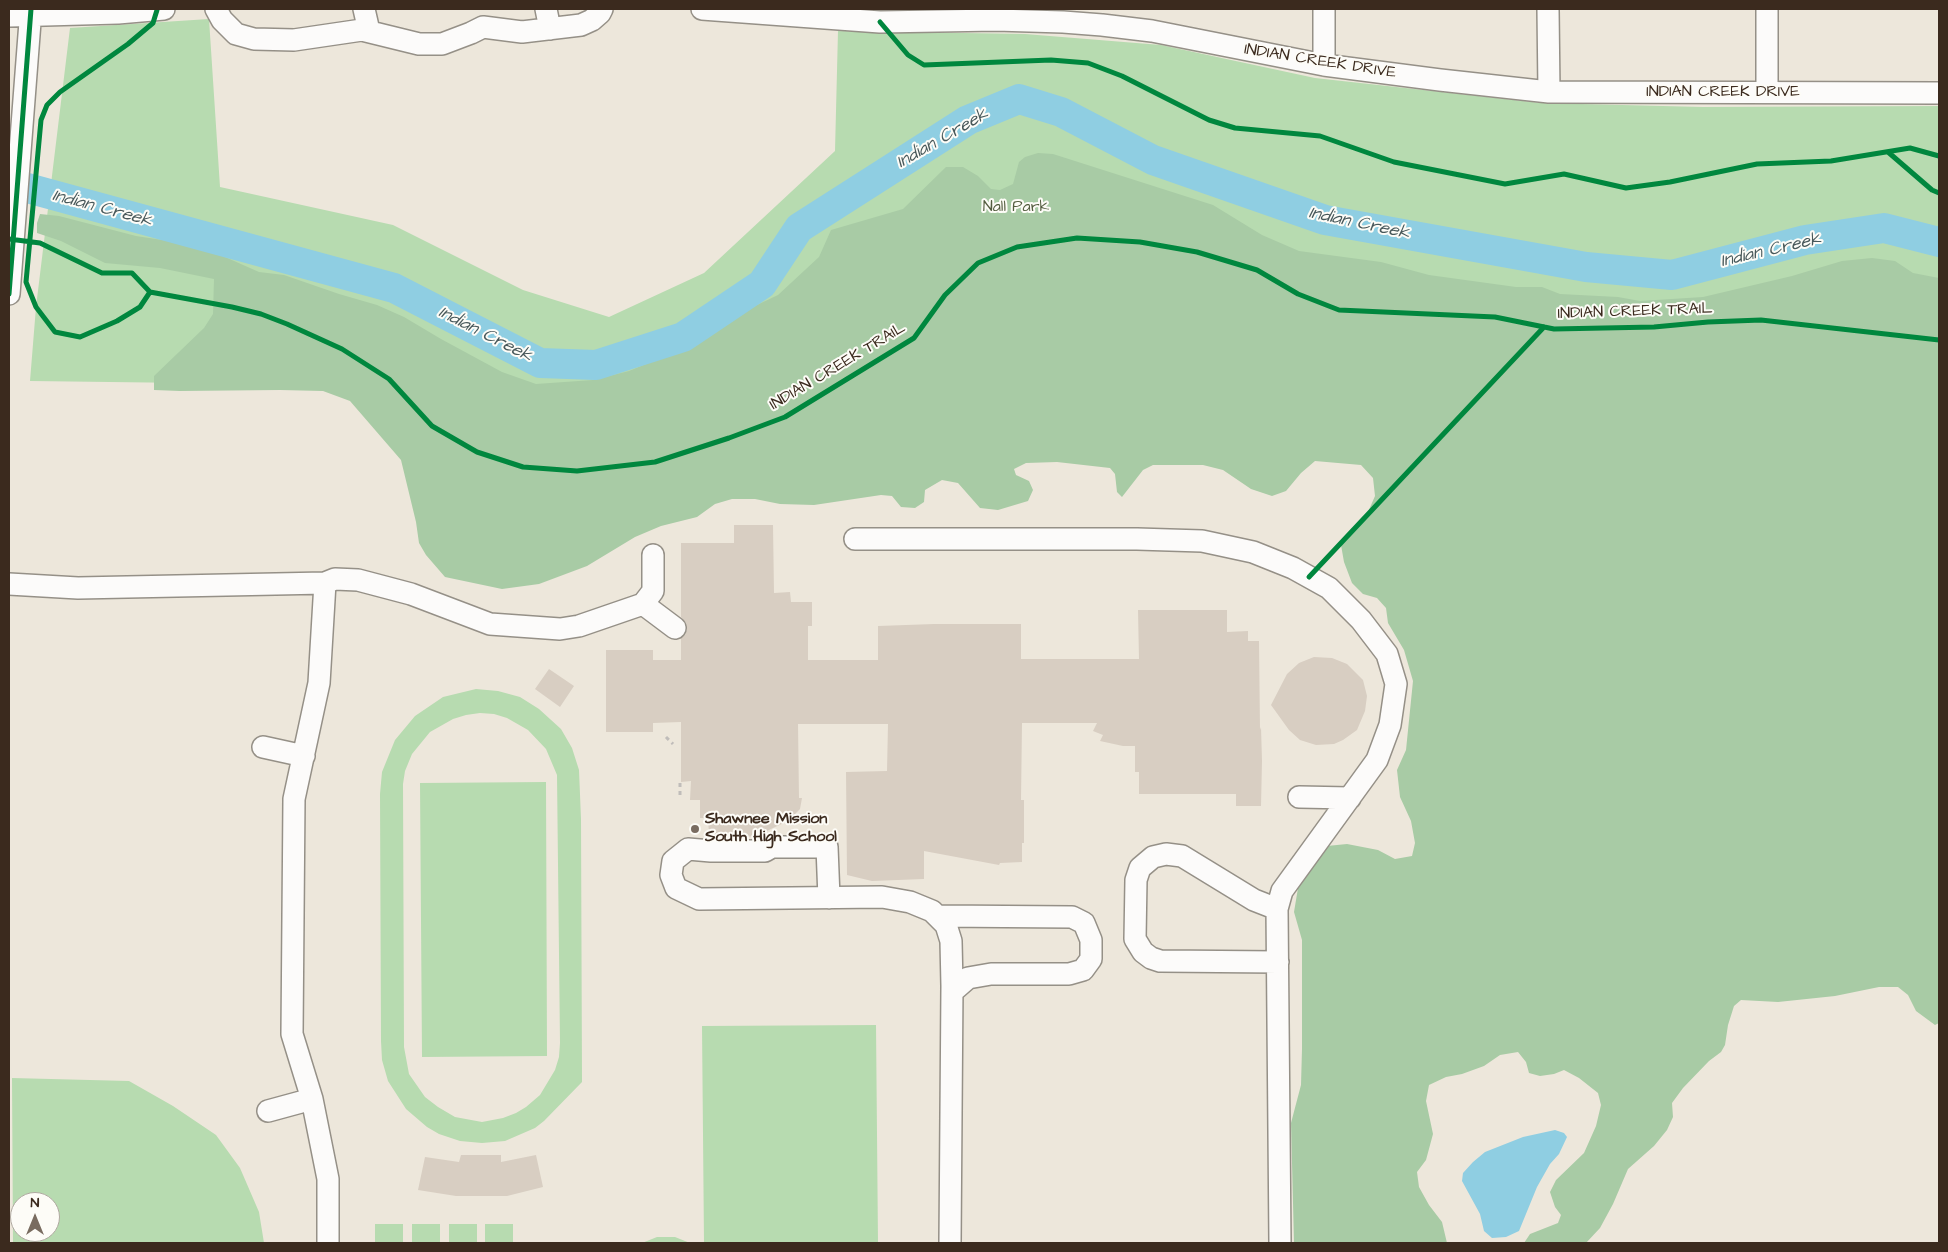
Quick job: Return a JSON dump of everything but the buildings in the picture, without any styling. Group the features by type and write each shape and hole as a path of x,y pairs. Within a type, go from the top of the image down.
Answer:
{"street":[{"path":"9,16 31,12 118,13 164,9"},
{"path":"216,9 222,20 236,34 254,38 294,40 345,32 369,31 419,44 442,44 470,33 482,18 522,32 548,19 581,26 592,20 602,9"},
{"path":"364,9 369,31"},
{"name":"INDIAN CREEK DRIVE","path":"702,9 1063,22 1102,17 1152,31 1324,65 1549,92 1939,93"},
{"path":"1324,9 1324,65"},
{"path":"1548,9 1549,92"},
{"path":"1767,9 1767,92"},
{"path":"9,294 31,12"},
{"path":"855,539 1137,539 1202,541 1252,552 1293,568 1329,588 1361,620 1386,654 1396,684 1390,725 1377,760 1282,891 1277,909 1280,1243"},
{"path":"9,584 78,588 325,583 335,579 358,580 411,594 490,624 552,628 579,626 643,604 653,591 653,555"},
{"path":"325,583 319,683 294,799 292,1034 312,1099 328,1179 328,1243"},
{"path":"643,604 675,628"},
{"path":"263,747 304,756"},
{"path":"1299,797 1350,798"},
{"path":"828,898 827,847 772,847 765,851 688,849 672,861 671,875 676,888 699,899 828,898 882,897 910,902 932,911 946,925 952,941 950,1243"},
{"path":"1277,909 1254,900 1182,856 1166,854 1154,857 1140,868 1136,880 1135,939 1143,952 1151,958 1160,961 1278,962"},
{"path":"938,916 1072,917 1084,923 1091,940 1091,958 1083,970 1068,974 991,974 968,978 952,992"},
{"path":"268,1112 312,1099"}],"path":[{"path":"666,737 673,744"},
{"path":"680,783 680,797"}],"green space":[{"name":"Nall Park","path":"209,19 220,187 393,225 523,290 609,317 704,273 835,151 838,31 1025,34 1161,45 1315,78 1541,103 1703,107 1939,106 1939,388 789,471 348,385 30,381 36,307 70,28"},
{"path":"1038,153 1053,154 1213,205 1262,235 1299,251 1381,262 1429,275 1516,287 1542,287 1560,294 1618,297 1640,301 1703,297 1792,276 1842,261 1872,258 1895,261 1913,273 1939,278 1939,1023 1935,1025 1916,1011 1908,995 1898,987 1879,987 1835,996 1778,1002 1741,1000 1734,1006 1728,1025 1725,1045 1721,1052 1709,1061 1683,1088 1672,1103 1673,1117 1667,1130 1654,1146 1628,1169 1600,1228 1586,1243 1524,1243 1530,1234 1558,1223 1561,1215 1555,1207 1550,1192 1556,1180 1584,1153 1596,1126 1601,1105 1598,1093 1579,1078 1564,1070 1540,1076 1529,1073 1526,1062 1518,1052 1500,1055 1484,1066 1462,1074 1446,1077 1429,1085 1426,1101 1433,1134 1426,1160 1417,1172 1419,1187 1429,1205 1442,1222 1447,1243 1294,1243 1291,1123 1301,1085 1302,1049 1302,940 1294,912 1298,888 1327,846 1347,844 1378,850 1395,859 1412,856 1415,843 1411,821 1400,797 1397,770 1406,750 1413,681 1404,650 1388,623 1386,608 1377,598 1363,594 1352,583 1344,562 1341,545 1365,519 1375,496 1373,478 1361,465 1315,461 1301,473 1286,491 1272,496 1251,489 1223,470 1203,465 1153,465 1143,470 1122,497 1117,492 1115,474 1110,468 1057,462 1026,463 1014,469 1016,475 1029,481 1033,490 1028,501 998,510 980,508 958,483 942,480 925,490 924,502 915,508 901,507 892,496 881,495 814,505 780,504 755,499 732,499 715,504 697,517 661,526 635,537 587,566 539,584 502,589 445,577 426,555 419,543 416,522 401,460 350,401 323,391 154,390 154,376 204,328 213,314 214,279 160,268 105,263 61,241 37,233 37,223 40,214 59,216 136,236 182,243 216,253 259,272 284,275 377,305 404,317 502,372 536,384 593,380 629,371 665,356 721,322 778,295 819,257 831,230 903,209 946,167 963,167 978,176 991,189 1000,190 1013,184 1019,162 1025,157"},
{"path":"476,689 498,691 520,697 539,709 561,729 572,748 579,770 581,819 582,1082 535,1128 505,1141 482,1143 460,1141 439,1134 427,1127 406,1109 388,1081 382,1060 380,794 382,772 395,740 415,716 443,697","holes":["494,714 507,718 528,730 546,749 557,775 560,1043 559,1057 555,1070 540,1095 516,1113 503,1118 482,1122 455,1117 438,1107 425,1097 409,1074 404,1047 403,784 405,771 412,754 430,732 453,719 466,715"]},
{"path":"546,782 547,1056 422,1057 420,783"},
{"path":"876,1025 878,1243 704,1243 702,1026"},
{"path":"12,1078 129,1081 173,1106 216,1135 240,1168 259,1212 264,1243 13,1243 60,1242 60,1192 13,1192"},
{"path":"375,1224 403,1224 403,1243 375,1243"},
{"path":"412,1224 440,1224 440,1243 412,1243"},
{"path":"449,1224 477,1224 477,1243 449,1243"},
{"path":"485,1224 513,1224 513,1243 485,1243"},
{"path":"657,1237 675,1237 690,1243 642,1243"}],"water":[{"path":"1555,1130 1564,1133 1567,1137 1559,1154 1550,1164 1537,1187 1519,1231 1506,1237 1492,1238 1484,1231 1480,1214 1462,1181 1463,1173 1485,1152 1523,1137"}],"waterway":[{"name":"Indian Creek","path":"9,183 394,288 540,363 596,365 683,337 762,284 799,228 968,120 1019,99 1061,112 1153,160 1325,220 1586,267 1672,275 1805,240 1884,228 1939,242"}],"cycle path":[{"path":"9,294 31,9"},
{"path":"150,292 140,307 117,321 80,337 55,332 36,307 26,282 41,120 47,105 60,92 128,44 153,23 157,10"},
{"path":"880,22 908,55 924,65 1051,60 1088,63 1122,76 1209,120 1235,128 1320,136 1394,162 1505,184 1564,174 1626,188 1670,182 1757,164 1831,161 1910,148 1939,156"},
{"path":"1888,152 1932,190 1939,193"},
{"name":"INDIAN CREEK TRAIL","path":"9,239 40,243 102,273 132,273 150,292 232,307 261,314 287,324 342,349 389,379 432,426 477,452 523,467 577,471 655,462 729,438 785,417 914,338 945,295 978,263 1017,247 1077,238 1140,242 1197,252 1257,270 1298,294 1339,310 1495,317 1554,329 1654,327 1761,320 1939,340"},
{"path":"1309,577 1544,327"}],"place":[{"name":"Shawnee Mission South High School","path":"695,829"}]}
